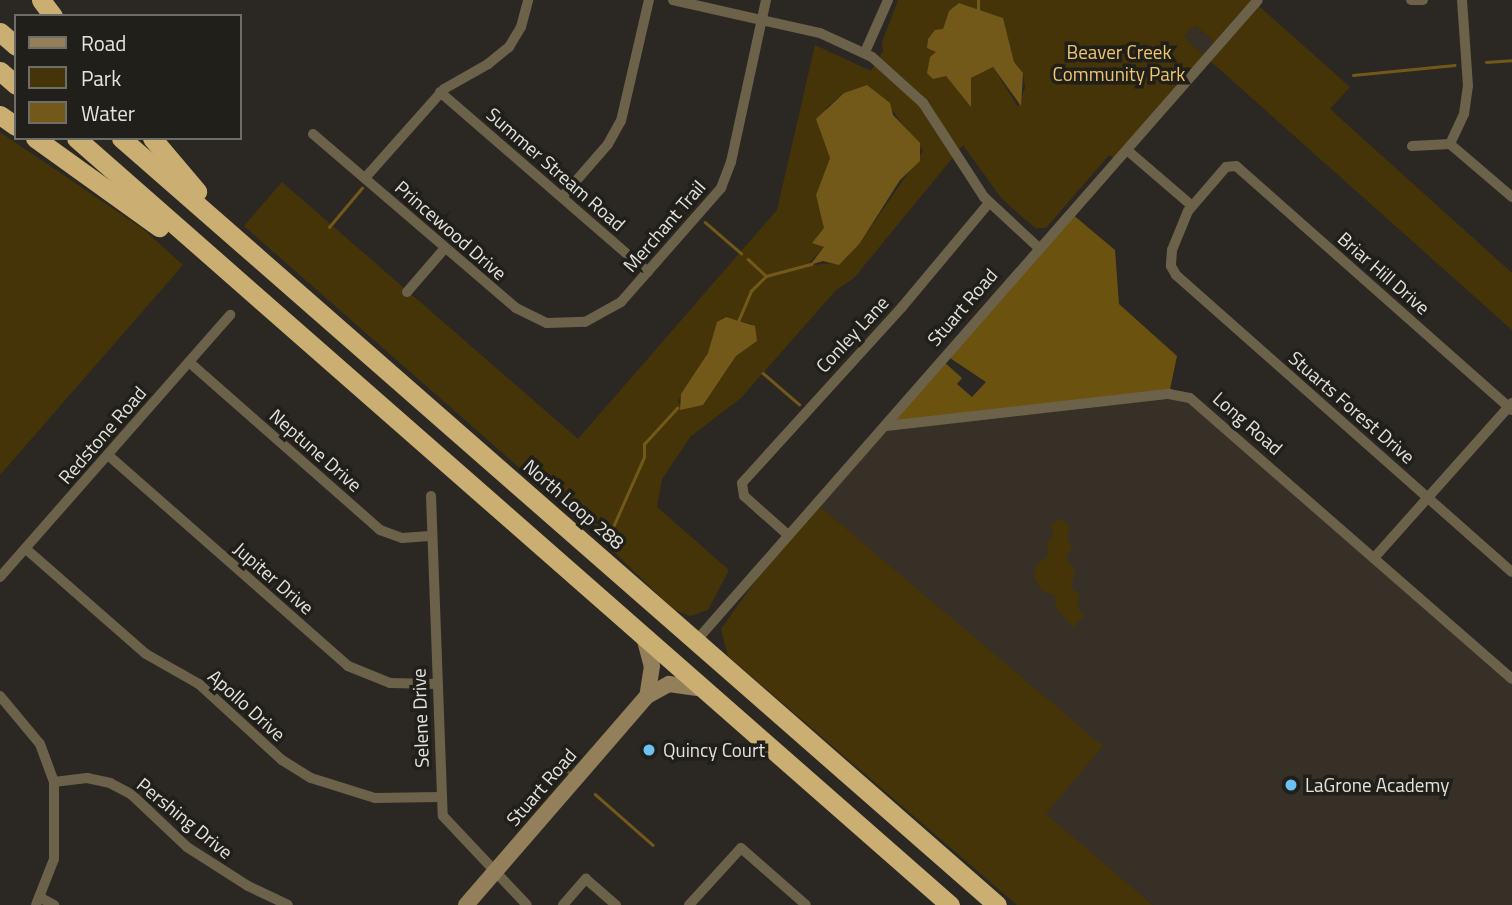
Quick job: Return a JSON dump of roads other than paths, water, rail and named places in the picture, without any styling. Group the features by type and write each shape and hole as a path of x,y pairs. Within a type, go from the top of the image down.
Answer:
{"highway":[{"path":"0,32 14,44"},
{"path":"0,71 14,83"},
{"path":"37,140 131,205 289,335 347,376"},
{"path":"78,140 950,905"},
{"name":"North Loop 288","path":"123,140 997,905"},
{"path":"154,140 285,282"}],"street":[{"path":"365,178 440,92 503,53 517,34 528,0"},
{"path":"562,197 608,144 621,121 649,0"},
{"path":"673,0 820,33 865,52 917,95 989,203 1041,249"},
{"name":"Merchant Trail","path":"579,324 615,307 723,183 766,0"},
{"path":"865,52 888,0"},
{"name":"Stuart Road","path":"696,641 1258,0"},
{"path":"1411,0 1423,0"},
{"path":"1450,144 1464,114 1468,86 1462,0"},
{"name":"Summer Stream Road","path":"440,92 648,272"},
{"name":"Princewood Drive","path":"313,134 523,313 547,323 579,324"},
{"path":"1412,146 1450,144 1512,197"},
{"path":"1127,150 1191,205"},
{"name":"Briar Hill Drive","path":"1191,205 1231,165 1511,406"},
{"name":"Conley Lane","path":"788,535 748,501 741,489 989,203"},
{"name":"Stuarts Forest Drive","path":"1191,205 1175,240 1171,266 1512,572"},
{"path":"407,292 445,248"},
{"name":"Redstone Road","path":"0,577 230,315"},
{"name":"Neptune Drive","path":"189,362 380,530 402,538 430,536"},
{"name":"Long Road","path":"886,426 1183,395 1197,401 1512,679"},
{"path":"1374,558 1511,406"},
{"name":"Jupiter Drive","path":"108,455 348,666 390,683 437,684"},
{"name":"Selene Drive","path":"432,496 430,536 440,797 443,816 456,836 527,905"},
{"name":"Apollo Drive","path":"26,549 146,653 199,684 282,760 310,778 375,798 440,797"},
{"path":"643,636 652,666 647,696"},
{"path":"647,696 669,684 703,689"},
{"path":"0,696 40,744 54,782 57,839 38,901 54,905"},
{"name":"Stuart Road","path":"466,905 647,696"},
{"name":"Pershing Drive","path":"54,782 87,778 110,783 131,794 205,860 288,905"},
{"path":"689,905 741,848 806,905"},
{"path":"562,905 586,878 616,905"}],"water":[{"path":"959,3 1003,18 1014,62 1023,73 1021,106 993,67 971,78 971,107 946,76 933,79 927,73 930,57 936,52 927,48 928,39 935,30 943,29 949,11"},
{"path":"867,85 890,103 893,115 920,143 920,161 900,180 860,243 839,265 823,261 810,265 824,247 812,243 824,228 816,195 830,158 816,119 844,93"},
{"path":"726,317 755,326 757,341 736,356 703,405 680,410 681,394 708,353 717,322"}],"waterway":[{"path":"978,0 978,10"},
{"path":"1486,62 1512,60"},
{"path":"1353,75 1455,65"},
{"path":"329,227 362,188"},
{"path":"705,222 741,253"},
{"path":"748,259 766,276"},
{"path":"737,324 751,291 766,276 811,264"},
{"path":"763,373 799,404"},
{"path":"609,536 644,457 644,444 677,408"},
{"path":"566,769 569,772"},
{"path":"595,794 653,845"}],"place":[{"name":"Quincy Court","path":"649,750"},
{"name":"LaGrone Academy","path":"1291,785"}],"park label":[{"name":"Beaver Creek Community Park","path":"1119,63"}]}
